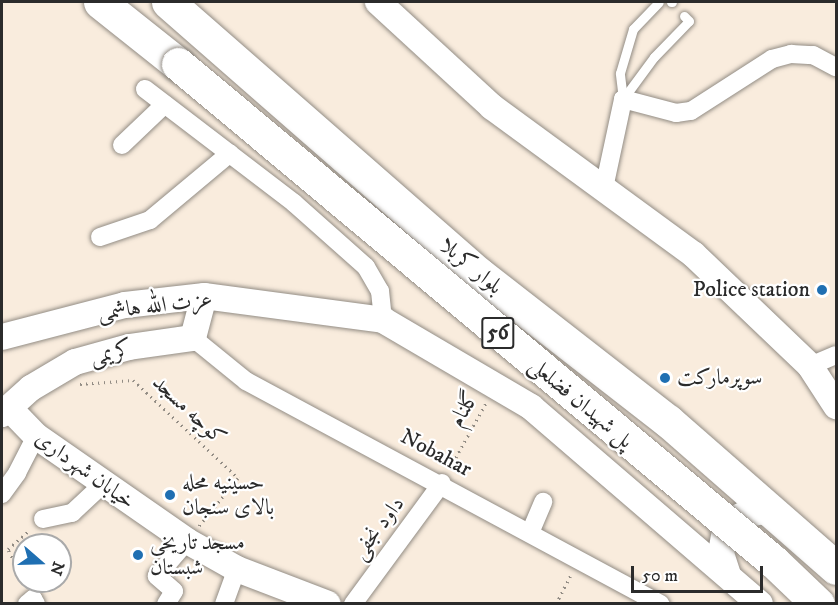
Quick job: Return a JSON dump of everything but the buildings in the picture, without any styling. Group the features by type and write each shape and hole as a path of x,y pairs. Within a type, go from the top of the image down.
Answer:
{"highway":[{"name":"پل شهیدان فضلعلی","path":"100,2 178,64 774,562 818,603"},
{"name":"بلوار کربلا","path":"168,2 479,274 668,421 837,568"}],"street":[{"path":"378,2 492,107 693,254 810,366 837,406"},
{"path":"604,188 623,99 676,113 691,111 772,59 791,54 813,55 837,67"},
{"path":"145,89 294,203 366,267 380,291 383,320 497,383 531,406 760,603"},
{"path":"122,145 165,104"},
{"path":"100,237 150,220 230,153"},
{"path":"193,338 204,296"},
{"name":"عزت الله هاشمی","path":"2,337 125,305 204,296 383,320"},
{"name":"کریمی","path":"5,411 47,376 75,362 129,347 193,338"},
{"name":"Nobahar","path":"193,338 246,381 442,483 661,603"},
{"path":"531,406 530,384 542,365 565,355 587,358"},
{"path":"810,366 837,355"},
{"name":"خیابان شهرداری","path":"5,411 102,485 187,541 237,569 328,603"},
{"path":"2,494 17,473 36,436"},
{"name":"داود نجفی","path":"353,603 442,483"},
{"path":"43,519 72,513 102,485"},
{"path":"530,533 543,502"},
{"path":"728,575 721,553 725,531 741,516 763,512 783,520"},
{"path":"166,603 174,591 157,576 187,541"},
{"path":"224,603 237,569"}],"lane":[{"path":"623,99 620,73 633,29 659,2"},
{"path":"623,99 654,57 688,21 684,16"}],"path":[{"name":"کوچه مسجد","path":"76,385 133,380 238,478 187,541"},
{"name":"گلنام","path":"442,483 497,383"},
{"path":"32,602 8,549 43,519"},
{"path":"556,603 579,560"}],"place":[{"name":"Police station","path":"822,290"},
{"name":"سوپرمارکت","path":"665,378"},
{"name":"حسینیه محله بالای سنجان","path":"170,495"},
{"name":"مسجد تاریخی شبستان","path":"138,555"}]}
